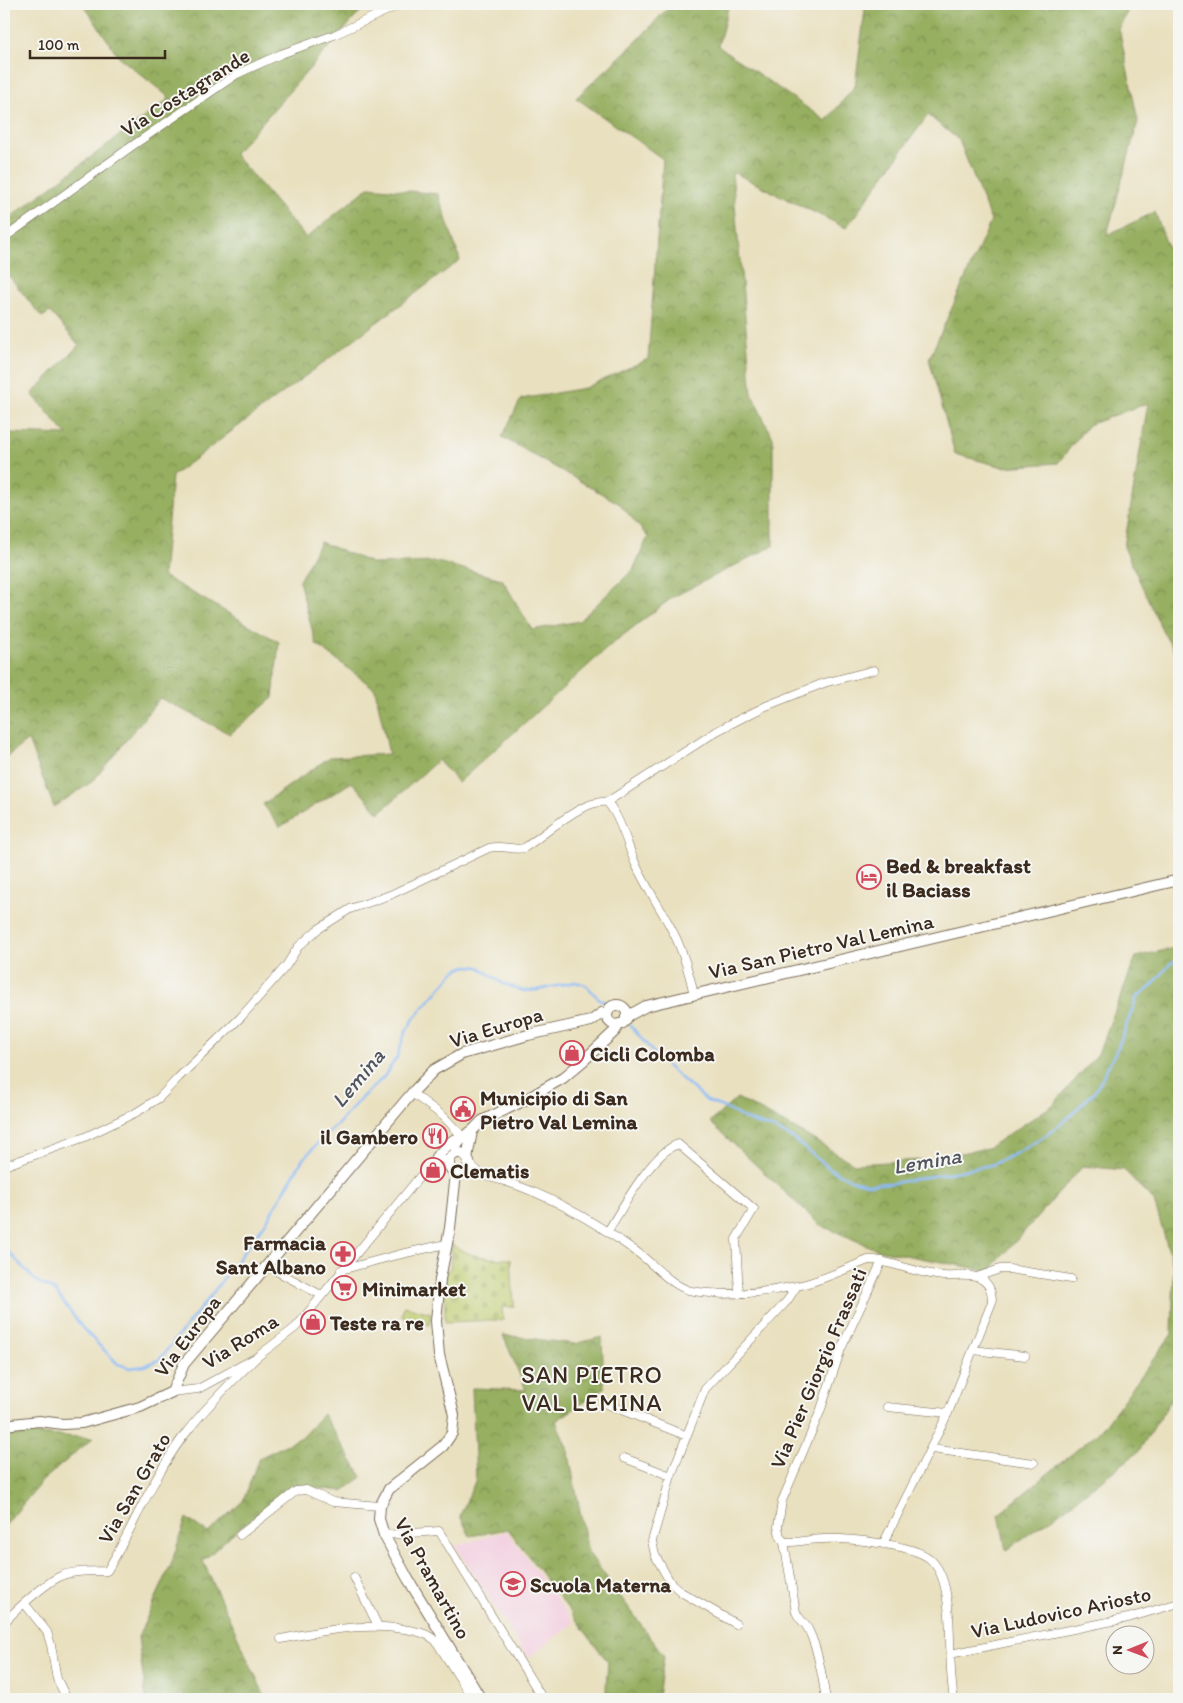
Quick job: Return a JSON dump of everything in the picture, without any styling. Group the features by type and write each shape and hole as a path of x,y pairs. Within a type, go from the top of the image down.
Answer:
{"street":[{"name":"Via Costagrande","path":"4,238 132,146 237,74 281,54 334,35 401,4"},
{"path":"4,1166 85,1137 137,1112 158,1098 178,1076 241,1018 286,966 298,947 317,930 350,909 390,895 488,848 500,846 517,849 524,848 583,808 596,802 607,802 717,731 740,719 766,706 824,683 874,670"},
{"path":"607,802 615,813 643,880 677,938 684,955 694,995"},
{"name":"Via San Pietro Val Lemina","path":"617,1022 646,1006 1179,880"},
{"name":"Via San Pietro Val Lemina","path":"620,1006 626,1003 635,1003 646,1006"},
{"name":"Via Europa","path":"4,1426 39,1421 64,1424 82,1422 140,1407 172,1392 184,1364 412,1093 434,1070 462,1054 528,1035 591,1021 602,1013 608,1012 614,1005 620,1006"},
{"path":"468,1134 468,1160 466,1169 460,1172 450,1167 456,1146 468,1134 482,1121 525,1100 563,1078 584,1061 607,1037 617,1022 625,1008 620,1006"},
{"path":"608,1012 608,1019 617,1022"},
{"name":"Via Europa","path":"591,1021 596,1023 617,1022"},
{"path":"412,1093 468,1134"},
{"path":"434,1160 452,1141 468,1134"},
{"path":"608,1231 641,1178 670,1147 678,1144 754,1209 736,1239 739,1294"},
{"path":"434,1160 452,1158 461,1154 468,1160"},
{"name":"Via Roma","path":"172,1392 198,1388 257,1357 296,1327 434,1160"},
{"name":"Via Pier Giorgio Frassati","path":"468,1160 481,1174"},
{"name":"Via Pier Giorgio Frassati","path":"460,1172 481,1174 560,1204 608,1231 649,1260 674,1283 688,1290 703,1293 739,1294 797,1286 868,1260 882,1261 841,1349 820,1412 782,1501 778,1527 784,1542 796,1612 799,1619 810,1632 819,1661 826,1699"},
{"name":"Via Pramartino","path":"460,1172 440,1279 436,1332 439,1355 454,1415 452,1433 443,1446 389,1489 380,1506 379,1519 384,1535 408,1578 480,1696"},
{"path":"342,1270 446,1244"},
{"path":"882,1261 936,1275 977,1277 1000,1269 1009,1269 1071,1279"},
{"path":"267,1266 321,1295"},
{"path":"883,1544 932,1449 992,1302 990,1286 977,1277"},
{"path":"736,1624 681,1592 670,1582 655,1555 652,1541 672,1476 705,1389 786,1301 797,1286"},
{"path":"973,1350 1025,1356"},
{"name":"Via San Grato","path":"4,1623 12,1613 52,1581 62,1576 78,1573 107,1571 182,1438 230,1383 257,1357"},
{"path":"604,1404 687,1436"},
{"path":"886,1407 948,1413"},
{"path":"932,1449 1034,1463"},
{"path":"624,1458 672,1476"},
{"path":"240,1535 296,1491 306,1490 333,1502 380,1506"},
{"path":"384,1535 439,1531 543,1699"},
{"path":"784,1542 793,1543 829,1539 883,1544 920,1553 930,1559 940,1572 946,1591 954,1699"},
{"path":"354,1577 378,1626"},
{"name":"Via Ludovico Ariosto","path":"950,1654 1128,1618 1179,1603"},
{"path":"25,1604 47,1632 57,1679 68,1699"},
{"path":"281,1640 339,1628 378,1626 410,1630 431,1637 436,1641 471,1696 480,1696"}],"shaded area":[{"name":"Scuola Materna","path":"507,1531 574,1623 528,1658 455,1546"}],"green space":[{"path":"83,4 367,4 234,154 306,238 369,187 438,194 460,260 172,476 163,576 279,642 273,698 230,734 160,698 93,781 54,807 28,740 4,759 4,439 10,433 67,435 32,394 79,345 50,312 42,317 4,270 4,222 170,98 119,57"},
{"path":"683,4 729,4 718,46 826,121 855,86 865,10 863,4 1037,4 1045,8 1055,4 1131,4 1119,28 1138,121 1107,235 1155,212 1179,278 1179,659 1164,634 1124,547 1148,403 1088,425 1058,463 1003,467 955,454 929,359 991,221 959,140 928,115 846,228 732,172 752,395 773,438 773,546 673,597 614,642 458,783 438,760 379,813 352,782 280,827 263,804 330,757 389,754 375,689 316,644 299,581 320,542 374,564 437,562 502,579 532,630 579,621 633,570 648,537 620,504 502,437 521,399 585,388 648,359 663,159 576,98 638,40 665,11"},
{"path":"1179,947 1179,1102 1176,1101 1179,1110 1179,1388 1138,1452 1055,1516 1006,1550 999,1514 1102,1429 1172,1334 1174,1269 1154,1201 1124,1170 1083,1166 989,1271 878,1250 820,1225 710,1122 737,1098 797,1130 854,1164 923,1160 988,1148 1053,1105 1098,1054 1136,957"},
{"path":"452,1244 472,1254 488,1258 511,1259 514,1307 502,1307 503,1320 445,1322 445,1270 450,1270"},
{"path":"404,1306 431,1313 430,1325 402,1316"},
{"path":"503,1335 575,1344 602,1337 604,1388 556,1421 568,1450 588,1552 664,1656 659,1699 605,1699 608,1662 508,1529 470,1536 460,1516 476,1479 472,1388 526,1390"},
{"path":"323,1414 362,1477 343,1491 295,1486 233,1533 203,1561 266,1699 146,1699 138,1637 171,1565 186,1518 208,1533 243,1501 259,1458 302,1437"},
{"path":"20,1433 93,1438 42,1481 4,1527 4,1436"}],"waterway":[{"name":"Lemina","path":"631,1026 658,1058 707,1101 749,1121 772,1128 792,1138 829,1168 851,1180 868,1184 894,1183 991,1165 1017,1153 1064,1122 1096,1090 1119,1045 1137,997 1152,986 1170,964 1179,959"},
{"name":"Lemina","path":"4,1247 36,1281 55,1291 84,1330 118,1364 130,1368 144,1366 159,1360 266,1222 303,1159 359,1100 383,1078 397,1057 405,1033 415,1017 456,970 467,966 479,967 502,983 523,991 538,990 575,982 586,985 597,997 606,1003"}],"place":[{"name":"Bed & breakfast il Baciass","path":"869,877"},
{"name":"Cicli Colomba","path":"572,1053"},
{"name":"Municipio di San Pietro Val Lemina","path":"463,1109"},
{"name":"il Gambero","path":"435,1136"},
{"name":"Clematis","path":"433,1170"},
{"name":"Farmacia Sant Albano","path":"343,1254"},
{"name":"Minimarket","path":"344,1288"},
{"name":"Teste ra re","path":"313,1322"},
{"name":"Scuola Materna","path":"513,1584"}],"district":[{"name":"SAN PIETRO VAL LEMINA","path":"592,1388"}]}
